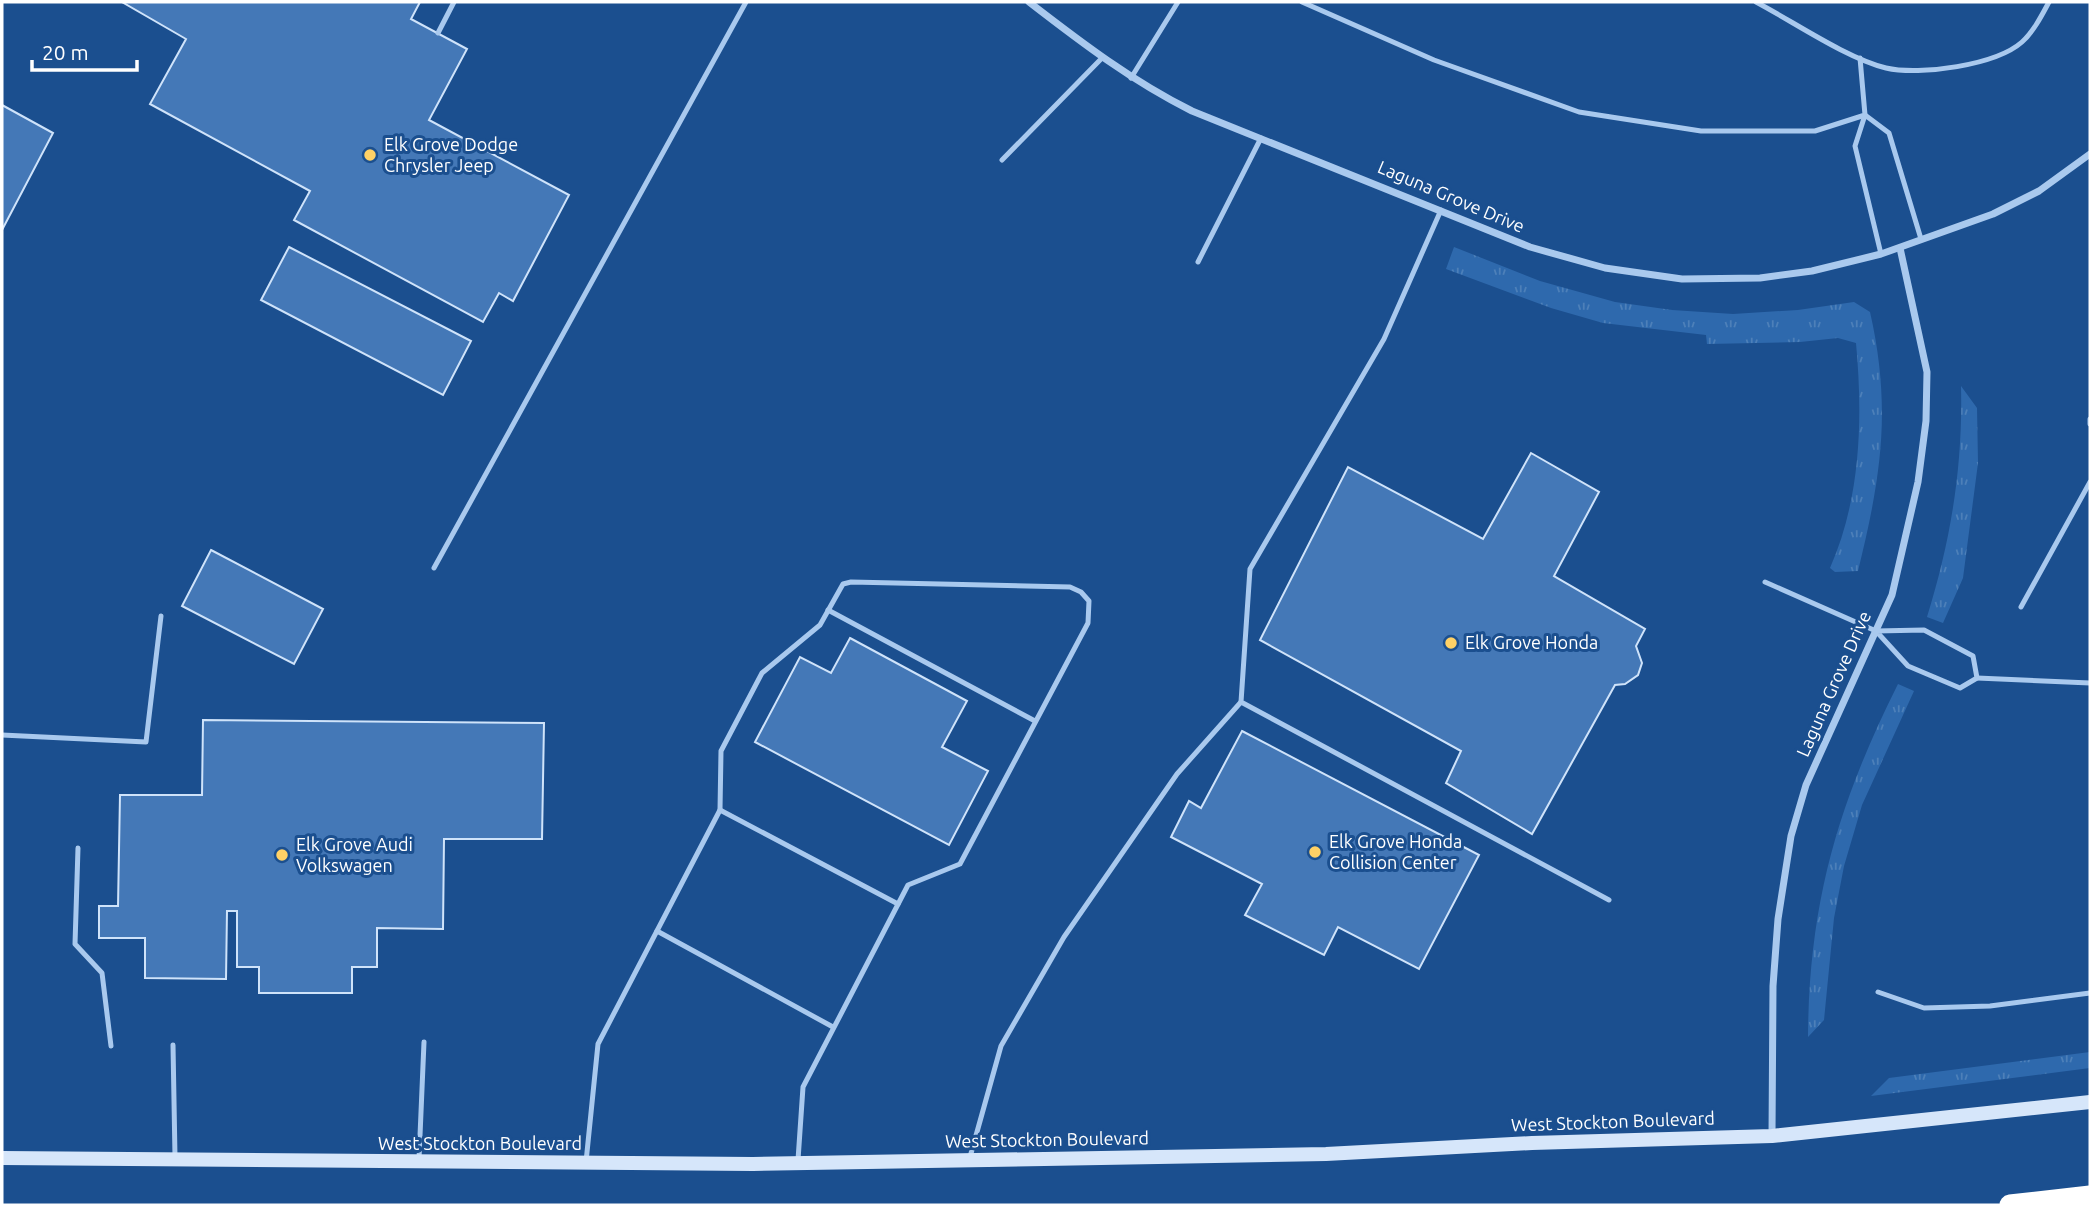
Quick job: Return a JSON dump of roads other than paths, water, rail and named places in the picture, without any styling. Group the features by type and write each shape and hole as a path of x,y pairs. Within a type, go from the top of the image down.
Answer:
{"highway":[{"path":"2010,1205 2090,1196"}],"street":[{"name":"Laguna Grove Drive","path":"1029,2 1101,59 1192,111 1530,247 1592,265 1682,279 1773,276 1812,271 1881,254 1993,214 2039,191 2090,154"},
{"name":"Laguna Grove Drive","path":"1772,1136 1770,1048 1773,986 1778,919 1791,836 1805,785 1892,595 1918,482 1926,421 1927,372 1900,248"},
{"name":"West Stockton Boulevard","path":"2,1158 798,1164 1325,1154 1532,1143 1772,1136 2090,1102"}],"lane":[{"path":"438,33 454,2"},
{"path":"434,568 746,2"},
{"path":"1131,78 1178,2"},
{"path":"1301,2 1434,60 1578,112 1701,131 1815,131 1865,115"},
{"path":"1756,2 1860,58 1889,69 1950,68 2009,51 2023,41 2049,2"},
{"path":"1860,58 1865,115 1855,146 1881,254"},
{"path":"1002,160 1101,59"},
{"path":"1865,115 1889,133 1921,239"},
{"path":"1198,262 1261,138"},
{"path":"969,1160 1002,1046 1064,937 1177,774 1241,702 1250,569 1384,339 1441,210"},
{"path":"2021,607 2090,482"},
{"path":"586,1164 598,1044 720,810 721,751 762,673 820,625 843,584 851,582 1070,587 1081,592 1089,601 1088,623 960,864 908,885 803,1087 798,1164"},
{"path":"1765,582 1876,631 1908,666 1960,688 1977,678 2090,682"},
{"path":"828,610 1035,721"},
{"path":"2,735 146,742 161,616"},
{"path":"1876,631 1924,630 1973,656 1977,678"},
{"path":"1241,702 1609,900"},
{"path":"720,810 898,904"},
{"path":"78,848 75,944 102,973 111,1046"},
{"path":"657,931 833,1027"},
{"path":"1878,992 1924,1009 1990,1006 2090,993"},
{"path":"418,1163 424,1042"},
{"path":"173,1045 175,1160"}],"place":[{"name":"Elk Grove Dodge Chrysler Jeep","path":"370,155"},
{"name":"Elk Grove Honda","path":"1451,643"},
{"name":"Elk Grove Honda Collision Center","path":"1315,852"},
{"name":"Elk Grove Audi Volkswagen","path":"282,855"}]}
